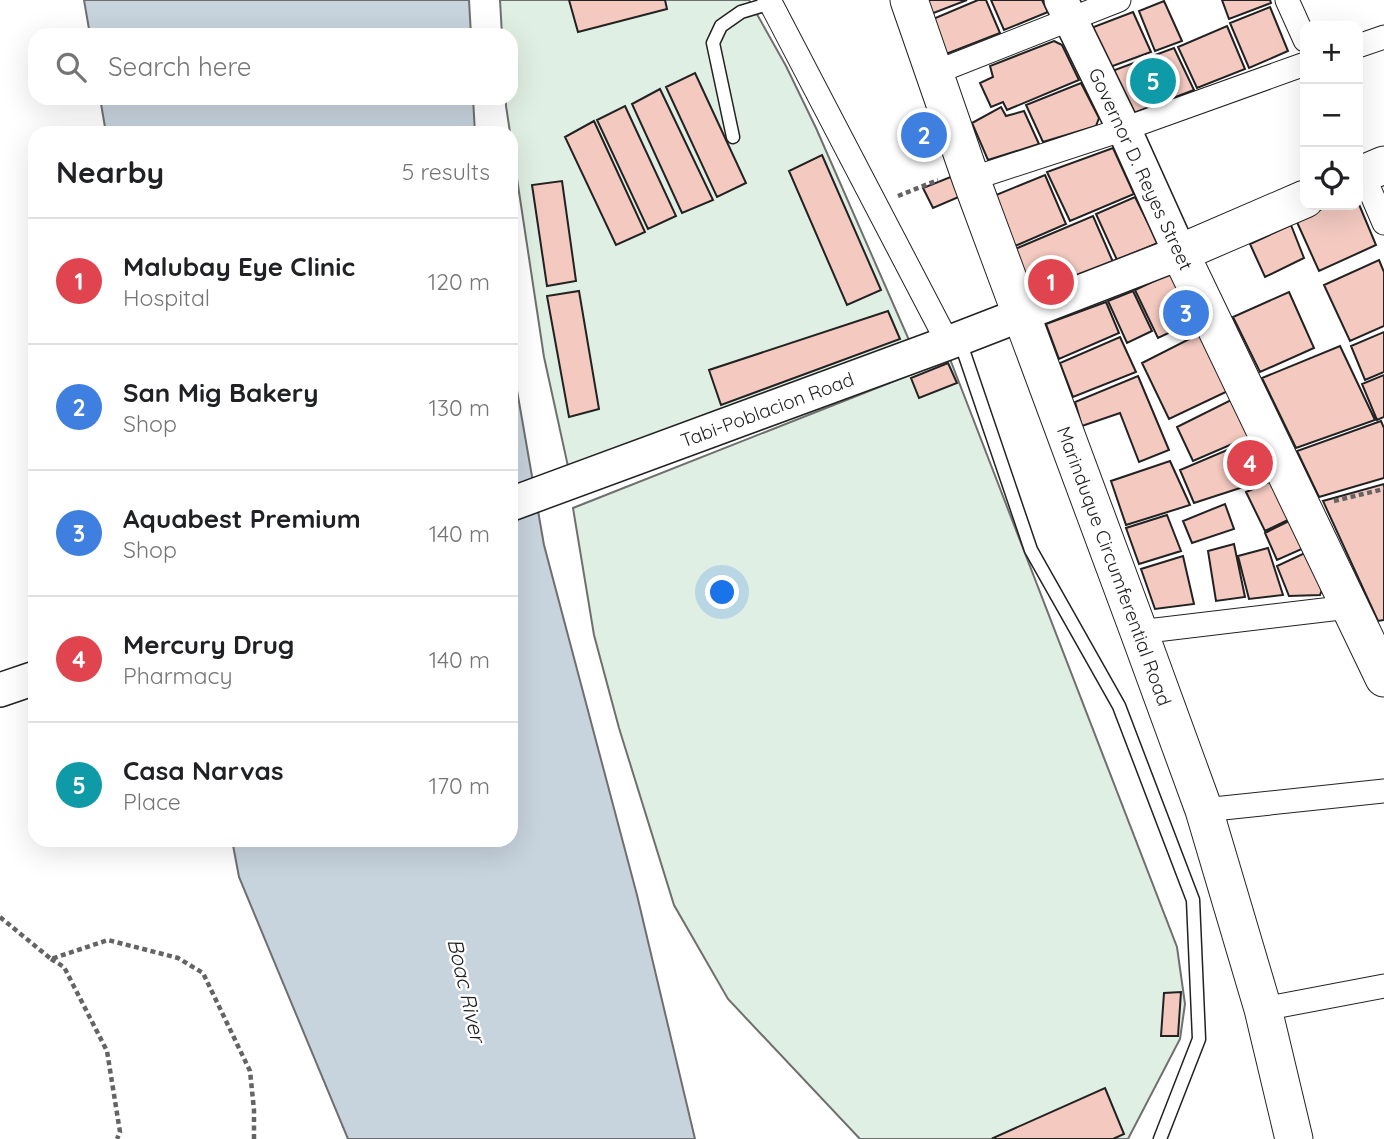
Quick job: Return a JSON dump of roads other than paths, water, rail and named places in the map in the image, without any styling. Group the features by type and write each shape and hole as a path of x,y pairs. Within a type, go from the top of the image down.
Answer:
{"main road":[{"name":"Marinduque Circumferential Road","path":"909,0 934,73 959,178 1021,314 1204,810 1263,1009 1294,1139"},
{"name":"Governor D. Reyes Street","path":"1066,10 1384,678"},
{"path":"1180,253 1300,201"},
{"name":"Tabi-Poblacion Road","path":"518,502 1180,253"},
{"path":"0,690 28,680"}],"street":[{"path":"934,73 1050,26 1066,10 1119,0"},
{"path":"1287,0 1300,29"},
{"path":"773,1 876,205 954,340"},
{"path":"1363,44 1384,37"},
{"path":"959,178 1124,129 1300,66"},
{"path":"1366,169 1384,223"},
{"path":"1139,632 1349,607"},
{"path":"1204,810 1384,791"},
{"path":"1263,1009 1384,986"}],"lane":[{"path":"733,137 713,43 721,26 741,12 773,1"},
{"path":"954,340 1031,550 1119,706 1193,900 1199,1039 1160,1139"}],"water":[{"path":"84,0 469,0 471,28 89,28"},
{"path":"101,105 473,105 475,126 105,126"},
{"name":"Boac River","path":"518,396 544,545 637,895 695,1139 348,1139 239,877 233,847 518,847"}],"place":[{"name":"Casa Narvas","path":"1153,81"},
{"name":"San Mig Bakery","path":"924,135"},
{"name":"Malubay Eye Clinic","path":"1051,282"},
{"name":"Aquabest Premium","path":"1186,313"},
{"name":"Mercury Drug","path":"1250,463"}]}
